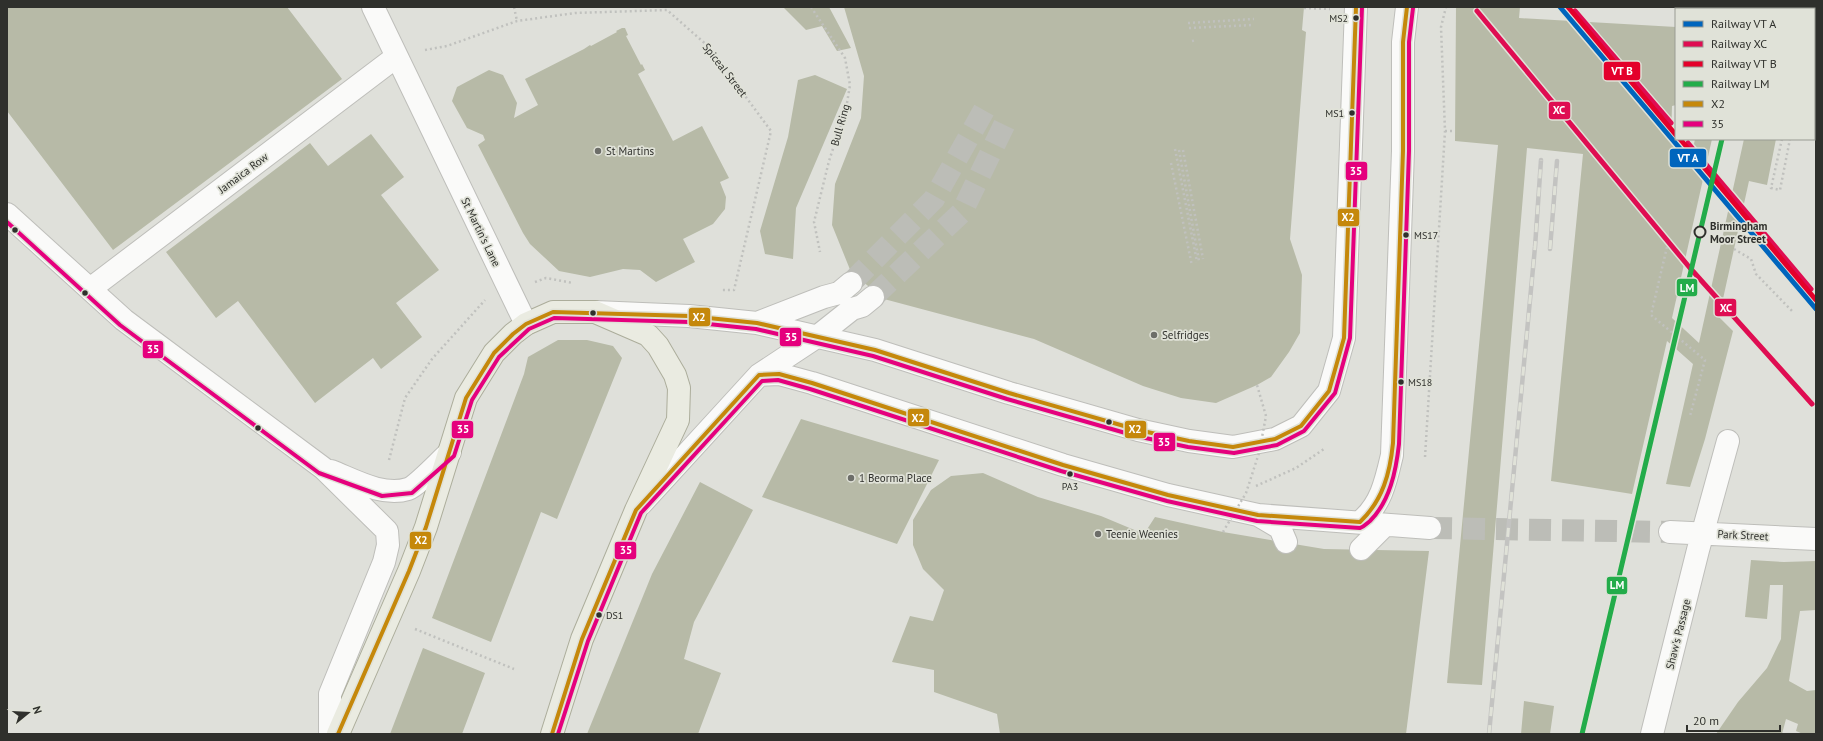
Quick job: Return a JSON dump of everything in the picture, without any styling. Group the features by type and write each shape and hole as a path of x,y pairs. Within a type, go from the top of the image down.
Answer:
{"main road":[{"path":"338,734 426,527 466,398 494,353 513,334 526,324 553,312 595,312 648,335 661,351 675,375 679,388 678,420 636,510 582,639 552,734"}],"street":[{"name":"St Martin's Lane","path":"372,7 526,324"},
{"path":"595,312 689,316 757,323 875,350 1138,430 1189,441 1233,447 1275,439 1301,426 1329,391 1344,338 1356,7"},
{"path":"1360,522 1369,514 1380,498 1387,480 1392,455 1403,151 1403,42 1404,15 1407,7"},
{"name":"Jamaica Row","path":"90,289 401,66"},
{"path":"7,214 124,320 323,468 387,531 388,545 384,562 330,694 330,734"},
{"path":"757,323 824,297 839,293 851,283"},
{"path":"636,510 759,375 818,336 852,309 862,306 873,297"},
{"path":"759,375 778,374 812,383 1063,465 1168,495 1252,514 1430,528"},
{"name":"Shaw's Passage","path":"1652,734 1728,441"},
{"path":"323,468 383,490 397,490 409,488 450,452"},
{"path":"1252,514 1280,528 1286,542"},
{"path":"1360,549 1386,525"},
{"name":"Park Street","path":"1670,532 1816,539"}],"path":[{"path":"514,7 517,21"},
{"name":"Bull Ring","path":"811,7 844,58 850,85 846,109 829,161 814,222 820,252"},
{"path":"1425,456 1445,131 1441,27 1446,7"},
{"path":"1304,8 1335,9"},
{"name":"Spiceal Street","path":"401,66 448,46 517,21 575,13 667,9 709,47 771,131 734,290 715,290"},
{"path":"1188,23 1254,19"},
{"path":"1188,28 1253,25"},
{"path":"1192,41 1197,40"},
{"path":"1445,131 1454,131"},
{"path":"1782,140 1771,188 1780,190 1790,140"},
{"path":"1175,149 1198,262 1179,150"},
{"path":"1183,150 1203,259"},
{"path":"1171,162 1192,266"},
{"path":"1668,247 1651,315 1705,360 1690,416"},
{"path":"1734,249 1751,258 1756,274 1794,313"},
{"path":"1223,532 1246,493 1259,453 1266,416 1256,385"},
{"path":"1252,514 1256,486 1296,468 1324,449"},
{"path":"415,629 514,669"}],"building":[{"path":"7,7 287,7 342,79 113,250 7,111"},
{"path":"783,7 829,7 851,48 837,51 822,26 806,30"},
{"path":"844,7 1304,7 1302,30 1306,32 1290,239 1302,275 1300,333 1289,352 1271,377 1257,385 1216,403 1181,398 1143,386 1034,339 884,299 851,272 832,225 835,184 861,118 864,76"},
{"name":"Birmingham Moor Street","path":"1456,7 1520,7 1519,18 1675,27 1675,105 1672,106 1671,136 1675,140 1694,144 1695,140 1712,140 1672,318 1699,343 1744,140 1776,140 1767,185 1749,181 1719,317 1733,331 1705,439 1690,487 1666,484 1693,364 1667,341 1632,494 1551,481 1583,154 1527,148 1482,685 1447,683 1498,145 1455,141"},
{"path":"1815,25 1816,25 1815,46"},
{"name":"St Martins","path":"622,28 625,28 628,35 626,36 645,70 638,74 673,141 702,126 729,178 720,182 726,197 725,209 713,224 683,239 695,262 656,282 640,270 623,269 590,277 559,271 530,244 523,233 478,145 485,140 483,135 467,128 452,101 457,87 489,70 503,75 517,103 514,118 538,105 525,79 590,45 591,46"},
{"path":"815,75 847,89 796,208 793,259 765,254 760,231 788,137 798,80"},
{"path":"371,134 404,177 381,195 439,270 396,303 422,337 381,369 373,358 315,403 238,301 216,318 166,252 310,143 328,166"},
{"path":"558,340 587,340 613,346 622,358 557,519 541,512 491,642 432,618 524,374 528,357"},
{"name":"1 Beorma Place","path":"801,419 939,460 897,544 762,497"},
{"path":"983,473 1038,497 1101,516 1144,534 1155,517 1223,532 1324,549 1429,551 1406,734 1000,734 997,714 934,692 934,670 892,662 910,616 933,621 944,590 923,569 913,545 913,520 931,490 951,476"},
{"path":"700,482 753,510 694,622 684,659 721,673 698,734 587,734 652,574"},
{"path":"1751,560 1784,562 1816,561 1816,610 1800,611 1789,681 1807,691 1816,690 1816,734 1803,734 1796,731 1798,724 1786,719 1782,734 1716,734 1738,702 1767,668 1781,639 1783,585 1770,585 1767,619 1745,617"},
{"path":"423,648 485,673 462,734 390,734"},
{"path":"1524,701 1554,706 1550,734 1521,734"}],"tunnel":[{"path":"851,283 934,199 988,103"},
{"path":"873,297 962,212 1008,117"},
{"path":"1430,528 1670,532"}],"railway":[{"path":"1489,734 1535,247 1541,160"},
{"path":"1550,249 1557,161"}],"transit line":[{"name":"X2","path":"338,734 409,571 426,527 466,398 494,353 513,334 526,324 553,312 689,316 757,323 875,350 1009,393 1138,430 1189,441 1233,447 1275,439 1301,426 1329,391 1344,338 1356,7"},
{"name":"35","path":"7,222 120,325 319,473 382,496 412,493 454,456 472,400 499,357 529,329 554,318 689,322 756,329 873,356 1007,399 1136,436 1188,447 1234,453 1277,445 1304,431 1335,393 1350,338 1362,7"},
{"name":"X2","path":"552,734 582,639 636,510 759,375 779,374 812,383 1063,465 1168,495 1258,515 1360,522 1368,514 1384,486 1390,465 1393,443 1403,151 1403,42 1407,7"},
{"path":"1560,7 1816,309"},
{"path":"1568,7 1675,134"},
{"name":"35","path":"558,734 588,641 641,513 762,381 778,380 810,389 1061,471 1167,501 1257,521 1363,527 1377,513 1387,495 1394,475 1399,444 1409,151 1409,42 1413,8"},
{"path":"1681,140 1816,300"}],"rail line":[{"name":"XC","path":"1477,11 1690,268 1812,404"},
{"name":"XC","path":"1575,11 1671,123"},
{"name":"LM","path":"1582,734 1722,140"},
{"name":"XC","path":"1688,143 1811,289"}],"place":[{"name":"MS2","path":"1356,18"},
{"name":"MS1","path":"1352,113"},
{"name":"St Martins","path":"598,151"},
{"name":"Birmingham Moor Street","path":"1700,232"},
{"name":"MS17","path":"1406,235"},
{"name":"Selfridges","path":"1154,335"},
{"name":"MS18","path":"1401,382"},
{"name":"PA3","path":"1070,474"},
{"name":"1 Beorma Place","path":"851,478"},
{"name":"Teenie Weenies","path":"1098,534"},
{"name":"DS1","path":"599,615"}]}
